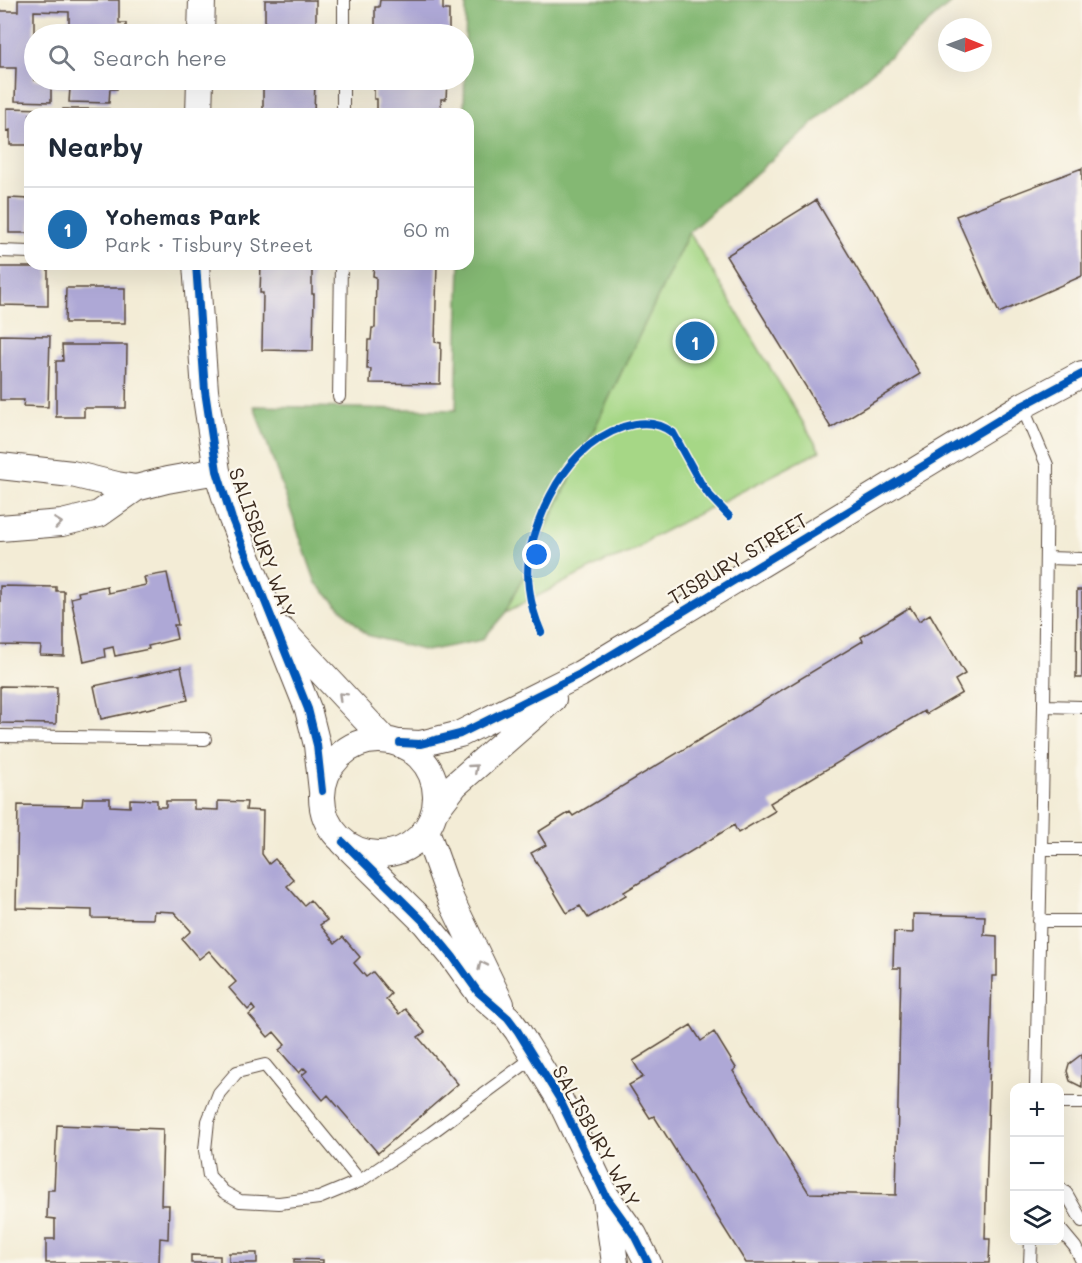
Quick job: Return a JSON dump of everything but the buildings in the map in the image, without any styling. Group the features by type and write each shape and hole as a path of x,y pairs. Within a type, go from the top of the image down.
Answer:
{"street":[{"path":"201,24 202,0"},
{"path":"199,108 200,90"},
{"name":"SALISBURY WAY","path":"196,270 205,391 217,471 232,519 314,729 322,791"},
{"name":"TISBURY STREET","path":"391,740 420,744 460,734 580,674 1022,406 1082,374"},
{"path":"0,466 72,474 117,486 136,488 217,471"},
{"path":"0,528 62,523 99,514 136,488"},
{"name":"SALISBURY WAY","path":"273,620 391,740"},
{"name":"TISBURY STREET","path":"430,820 455,785 580,674"},
{"path":"391,740 422,760 432,776 436,794 430,820 413,843 396,852 378,854 359,851 343,842 330,828 323,810 322,791 327,773 337,757 353,746 391,740"},
{"name":"SALISBURY WAY","path":"430,820 452,900 508,1018 559,1098 606,1196 634,1235 648,1263"},
{"name":"SALISBURY WAY","path":"343,842 424,923 453,957 478,992 508,1018"},
{"name":"SALISBURY WAY","path":"606,1196 615,1263"}],"lane":[{"path":"344,0 344,24"},
{"path":"343,90 343,108"},
{"path":"0,251 24,252"},
{"path":"339,397 341,270"},
{"path":"1022,406 1047,465 1036,1083"},
{"path":"1047,558 1082,559"},
{"path":"1044,706 1082,706"},
{"path":"0,736 205,739"},
{"path":"1041,849 1082,849"},
{"path":"1039,921 1082,921"},
{"path":"360,1181 265,1065 237,1072 219,1093 208,1121 205,1150 209,1176 224,1192 240,1201 279,1203 319,1198 360,1181 431,1133 534,1057"},
{"path":"1064,1103 1082,1103"},
{"path":"1063,1191 1082,1221"},
{"path":"1064,1235 1075,1247 1082,1261"},
{"path":"1030,1263 1031,1245"}],"green space":[{"path":"466,0 954,0 689,232 506,612 482,640 426,651 367,635 316,583 254,406 456,410 460,270 474,270 474,108 464,108 464,90 474,90 474,24 466,24"},
{"path":"689,232 820,451 651,538 630,552 606,561 506,612"}],"cycle path":[{"path":"196,270 205,391 217,471 232,519 308,709 317,745 322,791"},
{"path":"400,743 420,744 460,734 580,674 1022,406 1082,374"},
{"path":"541,632 533,611 528,577 528,565 535,532 550,496 564,474 579,455 599,439 611,432 637,424 662,426 673,433 700,482 729,516"},
{"path":"343,842 425,923 478,992 508,1018 517,1030 559,1098 606,1196 634,1235 648,1263"}],"place":[{"name":"Yohemas Park","path":"695,341"}]}
